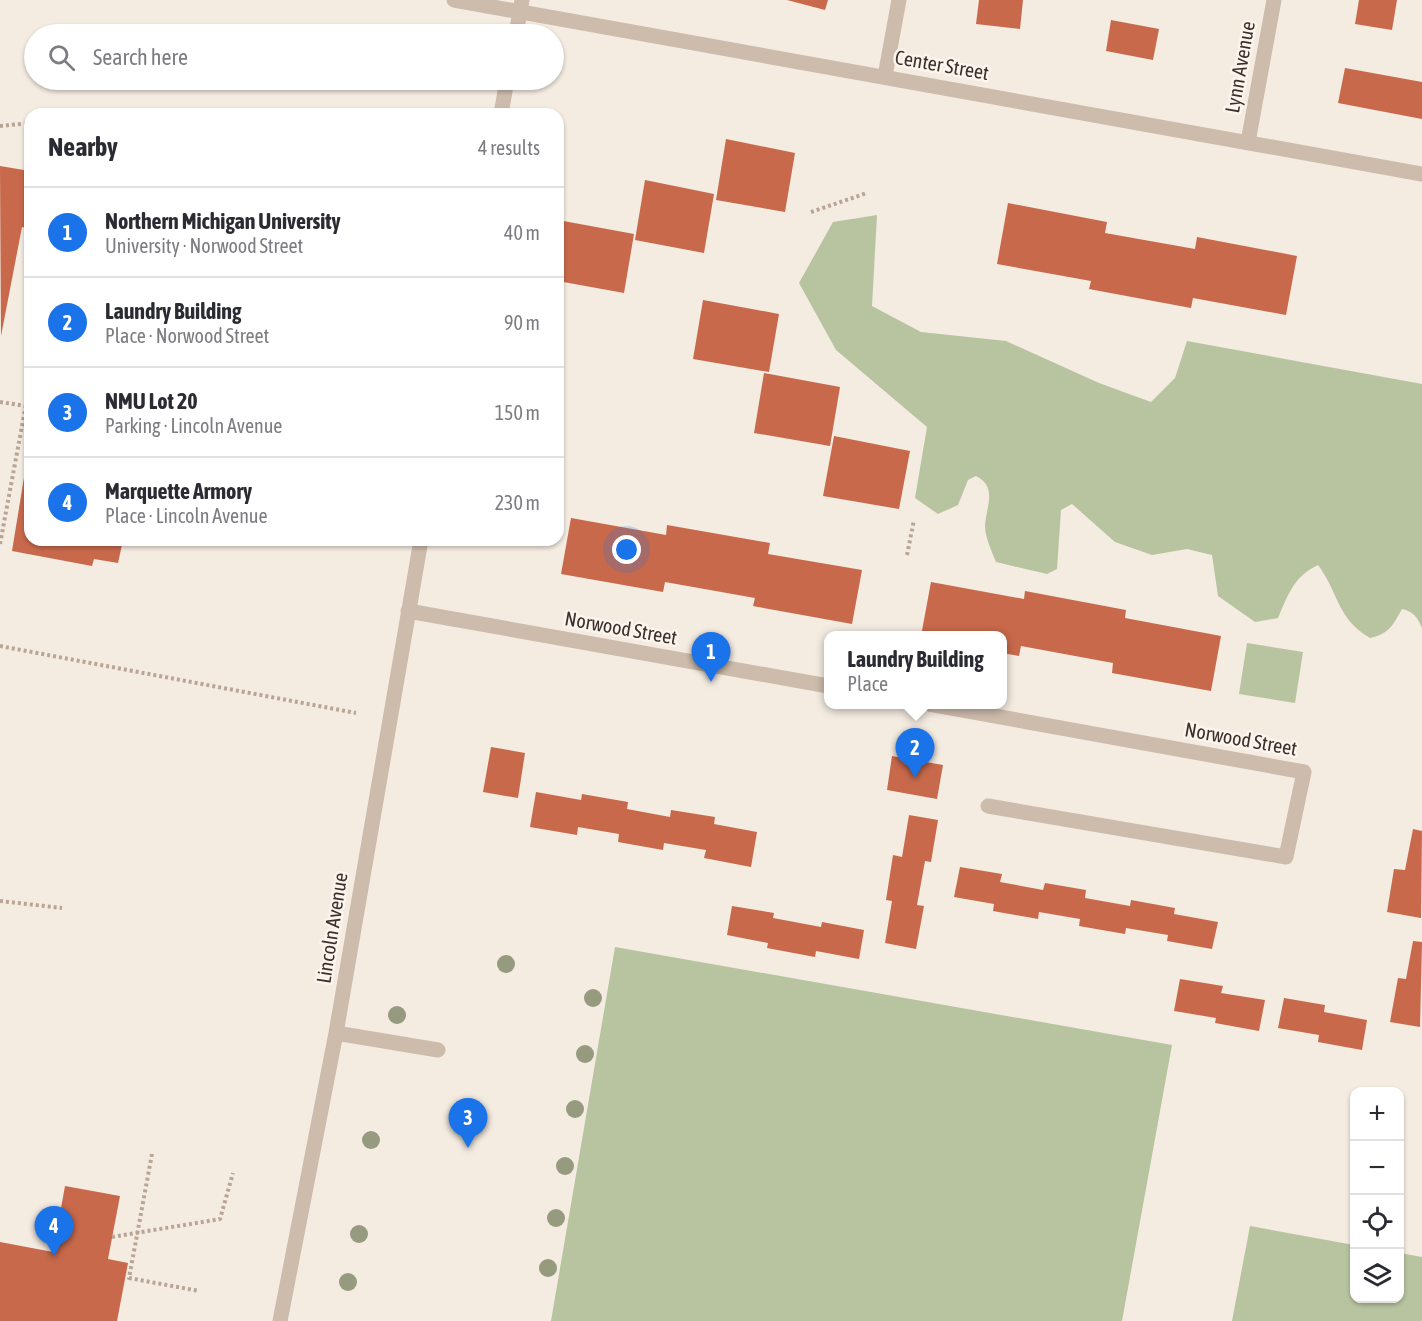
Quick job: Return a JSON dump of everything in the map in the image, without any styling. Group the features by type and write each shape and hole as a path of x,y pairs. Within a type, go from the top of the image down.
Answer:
{"street":[{"name":"Center Street","path":"454,0 521,6 885,76 1422,174"},
{"path":"885,76 899,0"},
{"name":"Lynn Avenue","path":"1248,142 1274,0"},
{"path":"518,24 521,6"},
{"path":"502,108 505,90"},
{"name":"Lincoln Avenue","path":"280,1321 336,1033 420,546"},
{"name":"Norwood Street","path":"408,611 824,685"},
{"name":"Norwood Street","path":"951,709 1304,772 1286,857 988,806"},
{"path":"336,1033 438,1050"}],"path":[{"path":"0,126 24,124"},
{"path":"811,212 867,193"},
{"path":"0,402 24,406"},
{"path":"0,544 24,417"},
{"path":"908,555 914,520"},
{"path":"0,646 356,713"},
{"path":"0,901 62,908"},
{"path":"152,1154 129,1278 199,1291"},
{"path":"112,1237 220,1219 233,1173"}],"green space":[{"path":"877,215 872,306 921,332 1006,341 1099,383 1151,402 1175,378 1187,341 1422,384 1422,628 1415,616 1402,609 1390,628 1370,638 1351,623 1318,565 1297,581 1278,618 1255,622 1218,596 1212,555 1187,549 1152,555 1115,542 1072,504 1061,510 1057,569 1047,574 996,562 985,530 989,498 987,486 976,476 968,480 958,505 938,514 915,498 927,427 836,350 799,283 833,222"},
{"path":"1247,643 1303,652 1295,703 1239,694"},
{"path":"615,947 1172,1045 1122,1321 551,1321"},
{"path":"1250,1226 1350,1244 1350,1303 1404,1303 1404,1254 1422,1257 1422,1321 1232,1321"}],"building":[{"path":"787,0 828,0 825,10"},
{"path":"979,0 1023,0 1020,29 976,24"},
{"path":"1359,0 1397,0 1392,30 1355,24"},
{"path":"1111,20 1159,29 1153,60 1106,51"},
{"path":"1345,68 1422,82 1422,119 1338,103"},
{"path":"726,139 795,153 785,212 716,200"},
{"path":"0,166 24,170 24,228 22,227 1,336"},
{"path":"645,180 714,194 704,253 635,240"},
{"path":"1008,203 1107,222 1105,233 1195,249 1197,237 1297,256 1286,315 1193,298 1191,308 1089,289 1091,281 997,264"},
{"path":"564,221 634,234 624,293 564,282"},
{"path":"703,300 779,314 769,372 693,359"},
{"path":"764,373 840,387 830,446 754,433"},
{"path":"834,436 910,451 899,509 823,496"},
{"path":"24,478 24,546 122,546 118,563 94,559 92,566 12,551"},
{"path":"571,518 666,535 667,525 770,543 768,554 862,570 852,624 753,606 755,598 665,582 663,592 561,574"},
{"path":"931,582 1024,599 1025,591 1126,610 1125,618 1221,636 1211,691 1112,673 1113,663 1021,646 1019,656 1007,654 1007,631 922,631"},
{"path":"491,747 525,753 518,798 483,792"},
{"path":"892,756 943,765 937,799 887,790"},
{"path":"536,792 581,800 582,794 628,802 627,809 670,817 671,810 715,817 714,824 757,832 751,867 704,858 706,850 664,843 663,850 618,842 619,834 578,827 577,835 530,827"},
{"path":"909,815 938,820 931,862 925,861 917,905 924,906 916,949 885,943 892,901 886,900 893,855 902,857"},
{"path":"1413,829 1422,831 1421,918 1387,912 1394,869 1405,870"},
{"path":"960,867 1002,874 1000,882 1043,890 1045,883 1086,890 1085,898 1130,906 1131,900 1175,908 1174,914 1218,922 1212,949 1167,941 1168,935 1126,928 1125,934 1079,926 1080,919 1039,912 1038,919 993,911 994,904 954,897"},
{"path":"732,906 774,913 773,918 821,927 822,922 864,930 859,959 816,951 815,957 767,948 768,943 727,935"},
{"path":"1413,941 1422,942 1420,1027 1390,1022 1398,978 1406,979"},
{"path":"1180,979 1223,986 1221,993 1265,1000 1259,1031 1215,1023 1216,1018 1174,1011"},
{"path":"1284,998 1325,1005 1324,1012 1367,1020 1362,1050 1318,1042 1319,1035 1278,1028"},
{"path":"65,1186 120,1196 108,1259 128,1263 117,1321 0,1321 0,1242 53,1252"}],"place":[{"name":"Northern Michigan University","path":"711,682"},
{"name":"Laundry Building","path":"915,778"},
{"name":"NMU Lot 20","path":"468,1148"},
{"name":"Marquette Armory","path":"54,1256"}]}
